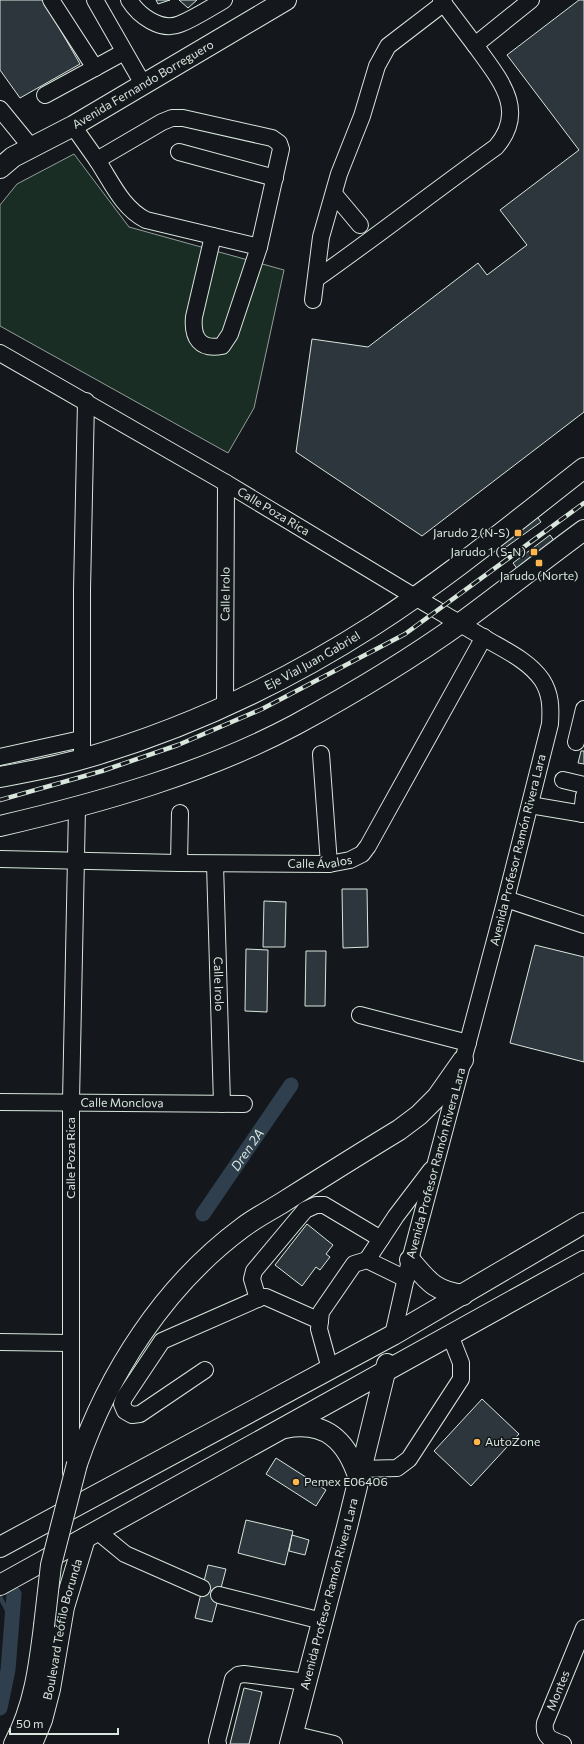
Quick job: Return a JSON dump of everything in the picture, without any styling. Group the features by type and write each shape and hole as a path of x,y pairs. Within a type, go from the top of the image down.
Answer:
{"main road":[{"name":"Avenida Fernando Borreguero","path":"4,163 31,146 74,126 286,0"},
{"name":"Eje Vial Juan Gabriel","path":"0,778 82,759 160,732 225,705 276,681 374,625 415,597 584,468"},
{"path":"0,826 77,808 169,778 245,748 294,725 392,669 461,623 584,530"},
{"path":"14,1744 31,1704 38,1676 51,1564 77,1464 107,1392 139,1340 164,1302 197,1266 242,1228 399,1130 419,1115 437,1097 466,1052"},
{"path":"0,1547 330,1370 393,1335 525,1256 584,1223"},
{"path":"0,1586 230,1458 279,1429 385,1372 584,1261"},
{"path":"408,1269 446,1293 462,1295"},
{"name":"Avenida Profesor Ramón Rivera Lara","path":"291,1739 360,1474 393,1335"},
{"path":"279,1429 299,1425 316,1427 332,1435 344,1446 360,1474"},
{"name":"Boulevard Teófilo Borunda","path":"32,1744 42,1720 50,1689 64,1607 91,1535"}],"street":[{"path":"51,0 95,68"},
{"path":"94,0 144,84"},
{"path":"129,0 136,12 157,25 179,25 224,0"},
{"path":"475,45 531,0"},
{"path":"313,300 321,237 334,194 382,55 388,46 443,2 502,81 509,99 511,119 506,136 496,147 421,201 379,235 316,279"},
{"path":"45,95 124,52"},
{"path":"0,109 31,146"},
{"path":"97,160 162,122 172,118 183,118 272,138 279,143 281,149 259,247 230,334 222,346 215,347 198,340 194,335 193,328 213,236"},
{"path":"74,126 128,208 136,215 146,220 259,247"},
{"path":"179,152 275,178"},
{"path":"334,194 360,224"},
{"name":"Calle Poza Rica","path":"0,353 86,401 461,623"},
{"path":"82,759 81,739 86,401"},
{"name":"Calle Irolo","path":"225,705 226,483"},
{"name":"Avenida Profesor Ramón Rivera Lara","path":"393,1335 408,1269 506,900 550,724 550,700 541,680 530,667 461,623"},
{"name":"Calle Ávalos","path":"0,859 215,864 329,864 350,860 362,854 368,846 484,637"},
{"path":"576,742 584,709"},
{"path":"0,757 81,739"},
{"path":"321,754 329,864"},
{"path":"563,780 584,785"},
{"path":"530,806 583,814 584,796"},
{"name":"Calle Poza Rica","path":"72,1508 70,1343 71,1101 77,808"},
{"path":"179,863 180,813"},
{"name":"Calle Irolo","path":"215,864 222,1104"},
{"path":"506,900 584,925"},
{"path":"360,1015 466,1052"},
{"name":"Calle Monclova","path":"0,1102 71,1101 244,1104"},
{"path":"367,1260 436,1164"},
{"path":"258,1299 252,1279 254,1270 305,1210 316,1205 324,1205 381,1239"},
{"path":"330,1370 319,1329 321,1312 354,1264 367,1260 408,1269"},
{"path":"205,1370 140,1414 132,1415 125,1411 122,1404 124,1398 162,1341 258,1299 266,1297 320,1321"},
{"path":"360,1474 397,1468 409,1459 414,1452 461,1379 461,1363 450,1335"},
{"path":"0,1342 70,1343"},
{"path":"91,1535 125,1554 202,1588"},
{"path":"219,1595 322,1621"},
{"name":"Montes","path":"563,1744 549,1739 546,1735 545,1723 584,1628"},
{"path":"218,1744 217,1741 233,1679 238,1675 244,1674 306,1682"},
{"path":"291,1739 325,1743"}],"green space":[{"path":"74,154 129,227 284,270 254,408 228,453 0,326 0,205 17,184"}],"building":[{"path":"0,0 43,0 80,64 20,98 0,70"},
{"path":"156,0 170,0 158,4"},
{"path":"179,0 197,0 188,8"},
{"path":"579,0 584,0 584,412 422,536 296,452 312,339 368,347 478,263 487,275 527,245 500,210 579,150 507,55"},
{"name":"Jarudo 2 (N-S)","path":"535,514 541,522 502,550 497,544"},
{"name":"Jarudo 1 (S-N)","path":"550,535 555,542 518,570 513,563"},
{"path":"581,751 584,751 584,764 578,763"},
{"path":"342,889 367,889 368,947 343,948"},
{"path":"264,901 286,902 285,947 263,947"},
{"path":"535,945 584,957 584,1062 510,1043"},
{"path":"246,949 268,950 267,1012 245,1011"},
{"path":"306,951 326,951 325,1006 305,1006"},
{"path":"307,1224 333,1245 326,1254 330,1257 320,1270 316,1267 302,1286 275,1265"},
{"name":"AutoZone","path":"482,1399 519,1434 471,1486 434,1451"},
{"name":"Pemex E06406","path":"276,1458 326,1490 316,1506 266,1474"},
{"path":"246,1520 293,1531 285,1565 238,1553"},
{"path":"292,1535 309,1540 305,1555 289,1551"},
{"path":"208,1565 226,1569 212,1622 195,1618"},
{"path":"244,1688 262,1692 249,1744 230,1744"}],"waterway":[{"name":"Dren 2A","path":"203,1214 291,1085"},
{"name":"Dren 2A","path":"0,1708 8,1670 14,1594"},
{"path":"0,1597 11,1618"}],"railway":[{"path":"0,800 102,771 178,745 262,709 405,634 584,503"}],"place":[{"name":"Jarudo 2 (N-S)","path":"518,533"},
{"name":"Jarudo 1 (S-N)","path":"534,552"},
{"name":"Jarudo (Norte)","path":"539,563"},
{"name":"AutoZone","path":"477,1442"},
{"name":"Pemex E06406","path":"296,1482"}]}
